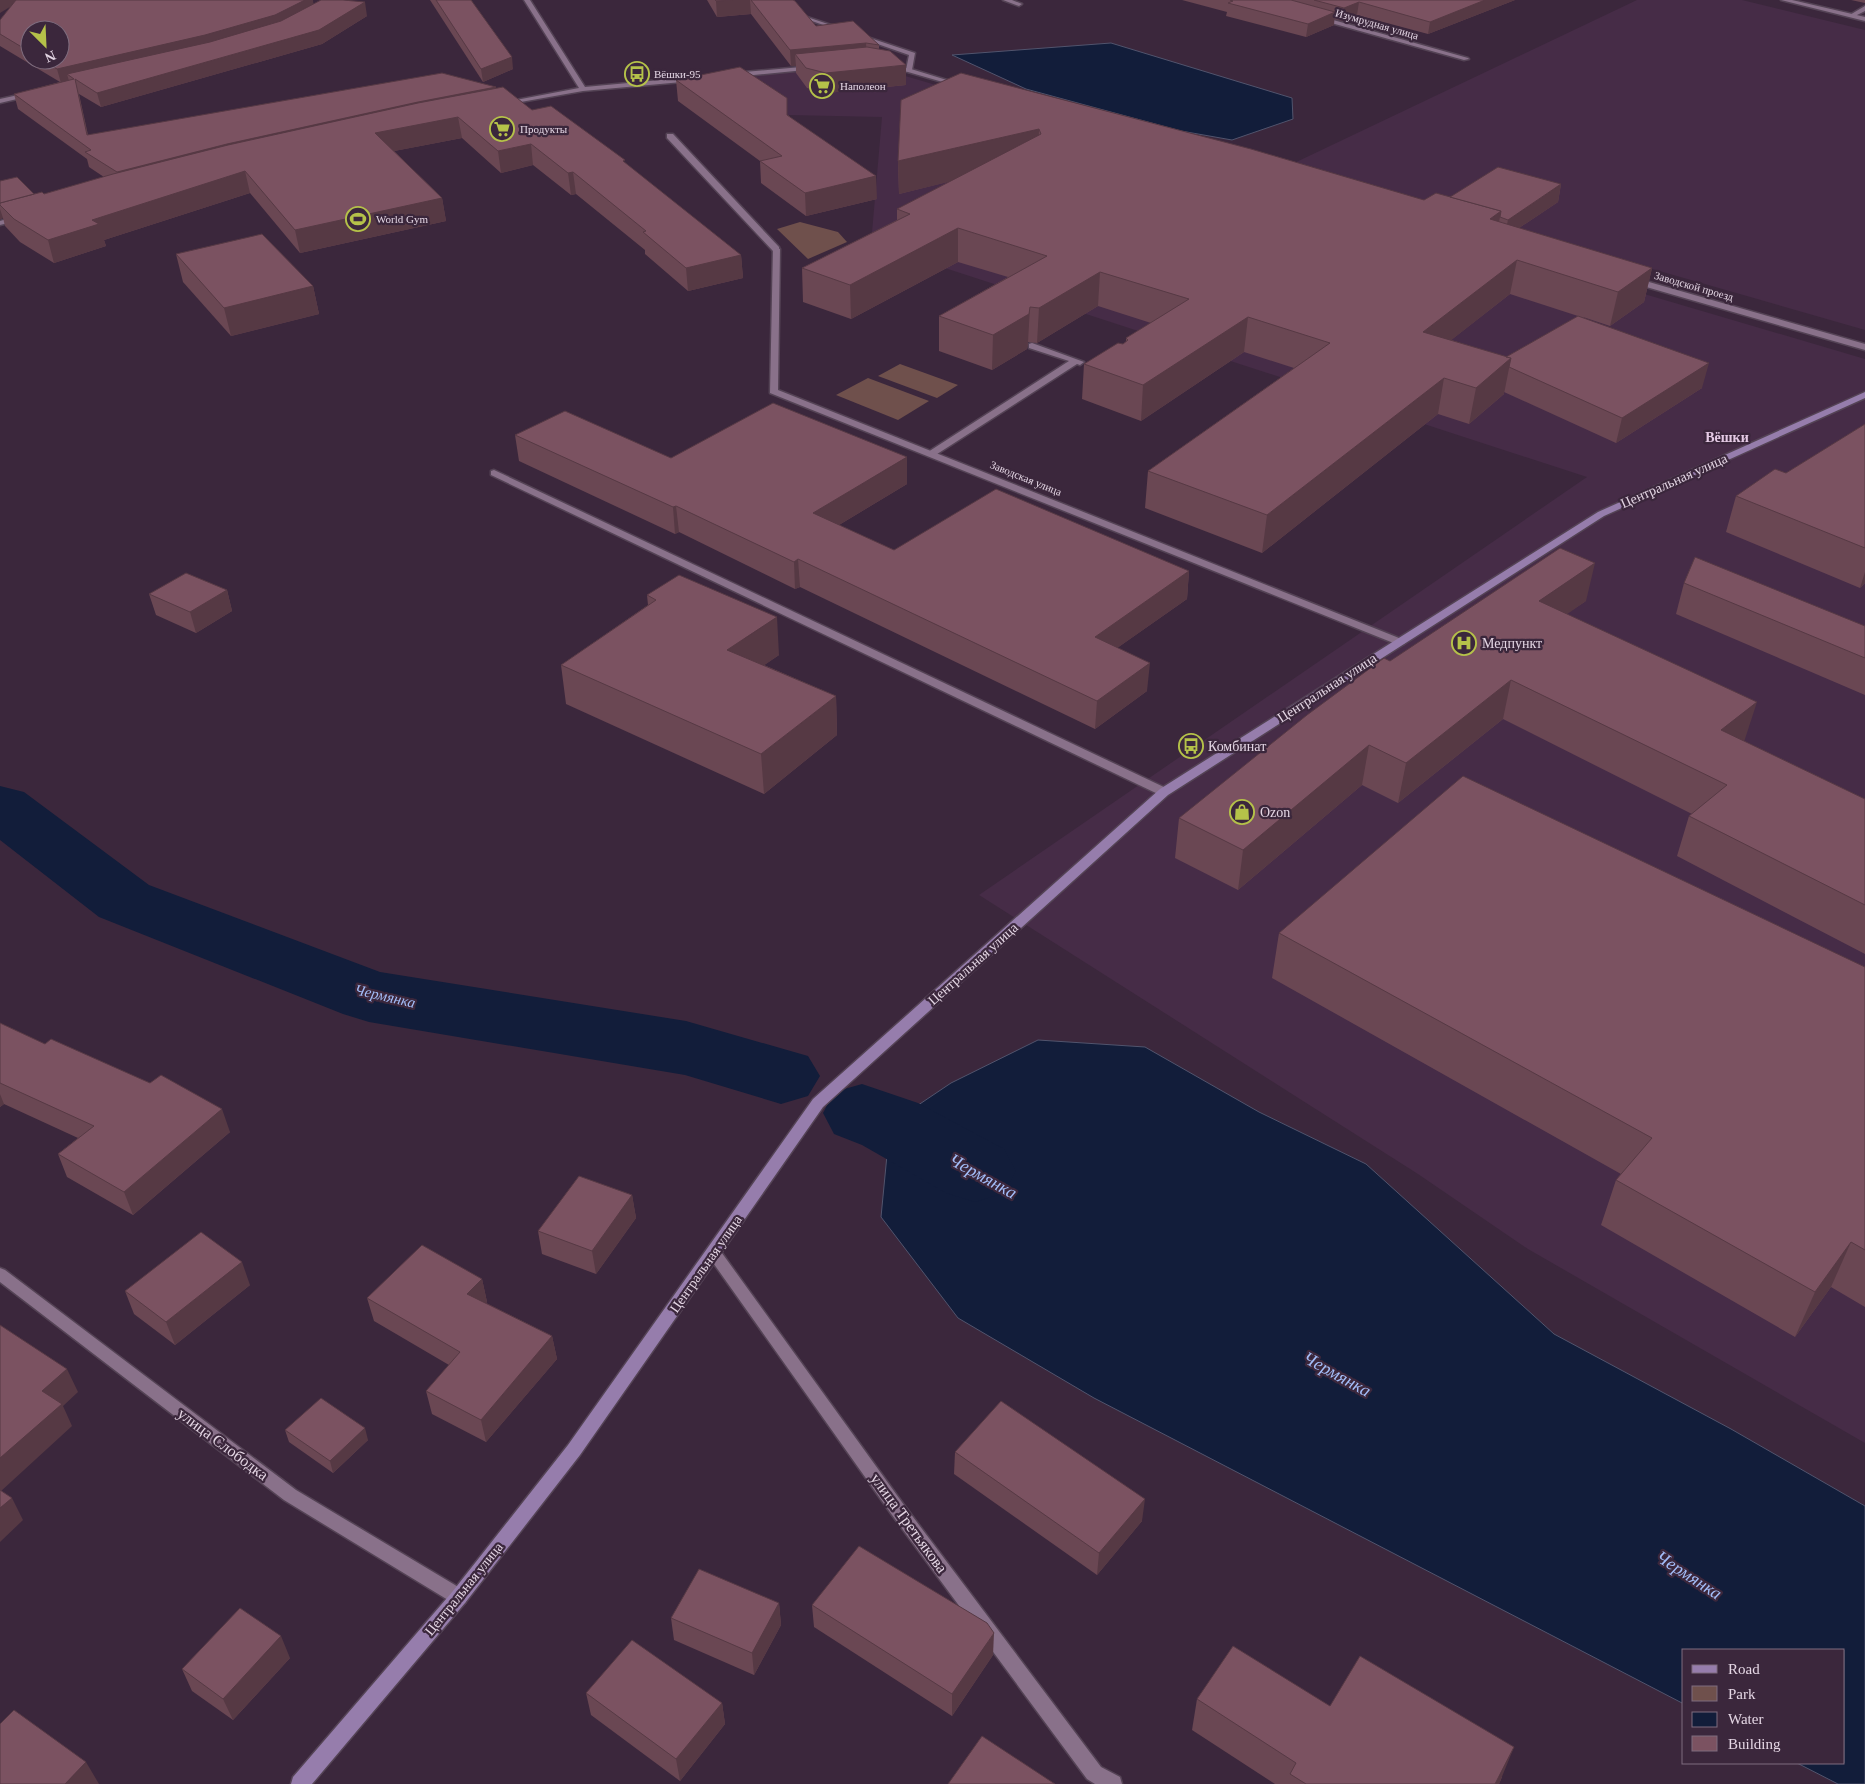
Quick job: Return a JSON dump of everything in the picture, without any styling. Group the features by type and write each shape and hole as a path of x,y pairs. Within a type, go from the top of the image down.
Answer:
{"street":[{"path":"527,0 582,89"},
{"path":"1006,0 1019,4"},
{"path":"1784,0 1865,19"},
{"path":"1851,16 1865,8"},
{"path":"790,11 913,54 908,70"},
{"name":"Изумрудная улица","path":"1312,16 1466,60"},
{"path":"883,66 908,70 966,87"},
{"path":"728,76 822,67"},
{"path":"497,106 582,89 699,78"},
{"path":"0,101 38,92"},
{"name":"Заводская улица","path":"670,136 776,249 773,391 1400,642"},
{"path":"0,223 29,215"},
{"name":"Заводской проезд","path":"1626,278 1865,347"},
{"path":"1032,346 1094,366"},
{"path":"931,454 1075,361"},
{"name":"Центральная улица","path":"300,1784 459,1597 574,1450 818,1103 1164,792 1601,514 1865,395"},
{"path":"494,473 1164,792"},
{"name":"улица Третьякова","path":"714,1253 898,1510 1094,1773 1113,1784"},
{"name":"улица Слободка","path":"0,1274 290,1496 459,1597"}],"shaded area":[{"path":"1637,0 1742,0 1865,30 1865,330 1290,165"},
{"path":"819,68 902,75 1865,359 1865,1443 1528,1249 1418,1174 979,895 1587,477 871,244 882,117 788,115 747,76"}],"green space":[{"path":"800,222 838,232 847,242 808,259 777,229"},
{"path":"900,364 958,385 937,398 878,376"},
{"path":"868,378 929,401 898,420 836,395"}],"water":[{"path":"1111,43 1292,98 1293,119 1232,140 1181,131 1026,89 952,55"},
{"path":"1038,1040 1145,1047 1259,1112 1366,1164 1554,1334 1731,1429 1865,1506 1865,1784 1838,1784 1799,1764 1845,1764 1845,1649 1682,1649 1682,1703 1094,1398 958,1318 881,1217 890,1124 951,1083"}],"building":[{"path":"16,0 305,0 275,15 205,35 70,66 70,20 20,20 20,46 0,34 0,20"},
{"path":"321,0 365,2 319,30 97,93 75,79 87,135 442,73 496,87 227,144 117,172 85,152 91,150 14,94 74,79 67,74 210,42 281,21"},
{"path":"436,0 471,0 512,57 481,69"},
{"path":"751,0 793,0 816,26 853,21 879,45 866,43 790,50"},
{"path":"1230,0 1291,0 1335,12 1308,24 1228,3 1233,1"},
{"path":"1314,0 1485,0 1430,22 1359,2 1344,8"},
{"path":"867,47 890,51 906,65 826,73 806,68 795,54"},
{"path":"740,67 787,98 787,115 876,176 805,193 760,161 782,156 676,80"},
{"path":"961,73 1251,149 1424,200 1436,193 1501,211 1490,219 1652,268 1618,292 1517,260 1423,332 1511,358 1476,388 1444,378 1267,515 1148,471 1330,343 1248,317 1143,385 1084,364 1118,343 1123,344 1128,340 1126,338 1189,299 1100,272 1039,308 1030,307 1029,314 993,335 939,316 1047,256 958,228 850,285 802,268 910,214 897,209 1041,134 1039,129 898,161 901,100"},
{"path":"503,87 532,110 551,106 625,160 623,161 741,255 686,268 643,232 646,231 573,172 568,173 531,144 498,151 458,117 375,133 442,198 295,230 245,171 92,220 99,224 48,240 14,219 0,205 0,203 42,192 44,194 113,174 228,145 418,103"},
{"path":"1498,167 1561,184 1508,220 1500,217 1501,211 1450,197"},
{"path":"17,177 34,194 0,203 0,181"},
{"path":"262,234 313,286 224,308 176,254"},
{"path":"1578,316 1709,363 1622,418 1509,367 1511,358 1506,357"},
{"path":"773,403 907,457 813,513 894,550 996,489 1189,571 1095,637 1150,663 1097,701 798,559 794,562 676,506 673,507 515,435 565,411 671,458"},
{"path":"1865,424 1865,548 1736,496 1775,469 1786,473"},
{"path":"1560,548 1595,563 1539,601 1757,702 1721,730 1865,799 1865,905 1689,816 1727,785 1511,680 1406,763 1369,745 1243,850 1179,818 1307,715 1384,658 1390,661"},
{"path":"1695,557 1865,626 1865,658 1684,583"},
{"path":"186,573 227,590 190,612 149,594"},
{"path":"679,575 777,617 727,650 836,696 761,754 561,665 656,600 647,595"},
{"path":"1463,776 1865,967 1865,1250 1851,1242 1815,1292 1616,1180 1652,1138 1279,933"},
{"path":"0,1023 45,1044 51,1039 150,1083 161,1075 222,1109 124,1192 58,1154 94,1126 0,1083"},
{"path":"579,1176 632,1195 592,1251 538,1231"},
{"path":"201,1232 242,1262 166,1322 125,1291"},
{"path":"422,1245 482,1279 467,1294 552,1336 481,1420 426,1391 460,1352 367,1298"},
{"path":"0,1325 67,1369 42,1391 62,1404 0,1458"},
{"path":"321,1398 365,1428 330,1461 285,1430"},
{"path":"1001,1401 1145,1499 1099,1553 955,1452"},
{"path":"0,1490 12,1498 0,1508"},
{"path":"859,1546 987,1623 994,1633 952,1694 812,1605"},
{"path":"699,1569 779,1603 752,1653 671,1618"},
{"path":"240,1608 281,1636 223,1699 182,1669"},
{"path":"632,1640 722,1703 676,1759 586,1693"},
{"path":"1233,1646 1330,1706 1360,1656 1514,1747 1495,1784 1306,1784 1290,1774 1296,1763 1197,1699"},
{"path":"14,1710 86,1762 65,1784 0,1784 0,1724"},
{"path":"982,1736 1055,1784 948,1784"}],"waterway":[{"name":"Чермянка","path":"0,807 124,901 369,996 686,1048 781,1076"},
{"name":"Чермянка","path":"862,1113 890,1124 975,1171"}],"place":[{"name":"Вёшки-95","path":"637,74"},
{"name":"Наполеон","path":"822,86"},
{"name":"Продукты","path":"502,129"},
{"name":"World Gym","path":"358,219"},
{"name":"Медпункт","path":"1464,643"},
{"name":"Комбинат","path":"1191,746"},
{"name":"Ozon","path":"1242,812"}],"district":[{"name":"Вёшки","path":"1727,437"}]}
